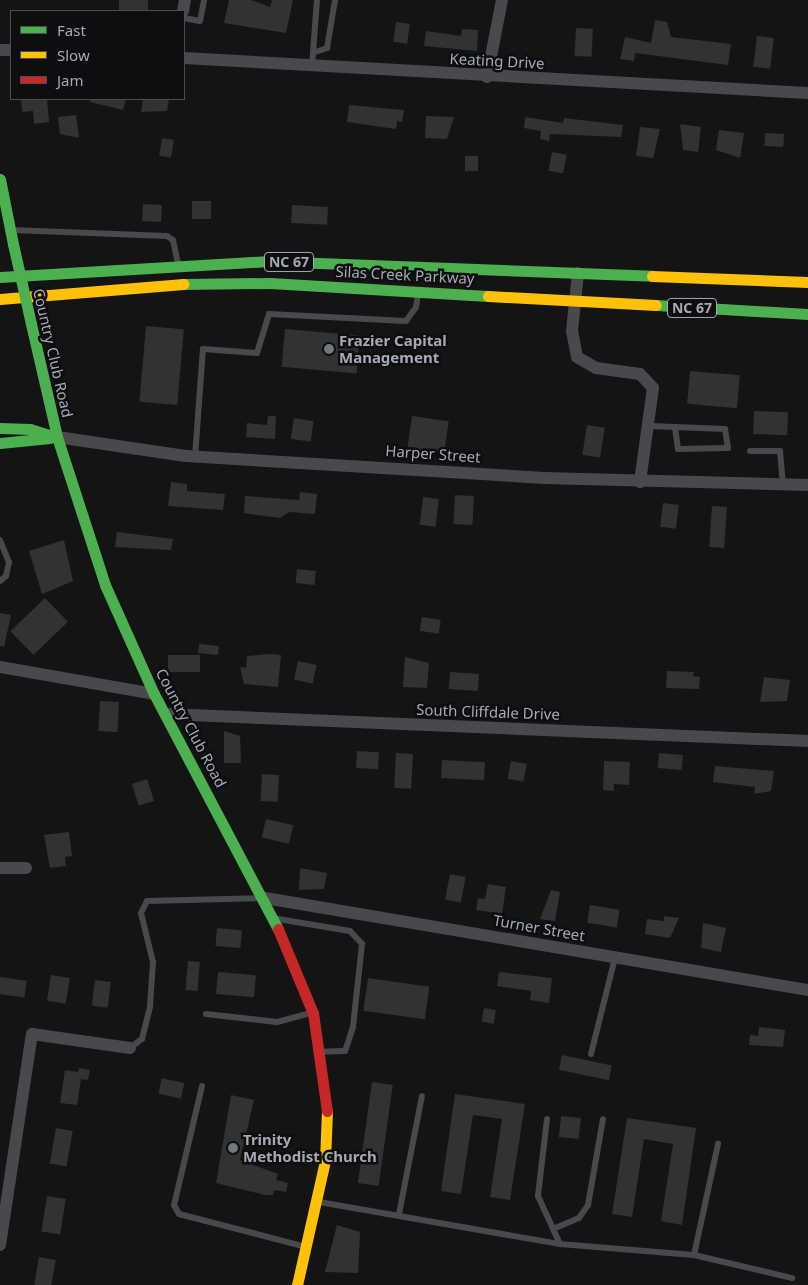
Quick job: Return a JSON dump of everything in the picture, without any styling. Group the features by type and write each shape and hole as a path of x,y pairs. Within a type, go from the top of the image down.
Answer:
{"main road":[{"name":"Country Club Road","path":"0,179 30,324 57,437 85,532 154,694 265,898 313,1013 321,1052 327,1109 318,1202 297,1285"},
{"name":"Silas Creek Parkway","path":"0,277 178,263 266,261 808,282"},
{"name":"Silas Creek Parkway","path":"0,298 192,283 418,290 808,314"},
{"path":"0,428 30,429 57,437"},
{"path":"0,444 57,437"}],"street":[{"path":"487,78 502,0"},
{"name":"Keating Drive","path":"185,58 487,78 808,93"},
{"path":"578,273 577,301 572,331 577,357 590,367 629,371 647,379 652,388 649,426 640,482"},
{"name":"Harper Street","path":"57,437 196,457 640,482 808,485"},
{"path":"0,667 154,694"},
{"name":"South Cliffdale Drive","path":"166,714 808,741"},
{"path":"0,868 26,868"},
{"name":"Turner Street","path":"265,898 808,990"},
{"path":"0,1245 2,1217 32,1034 130,1048"}],"lane":[{"path":"185,18 200,21 204,0"},
{"path":"312,66 315,52 311,42 317,0"},
{"path":"315,52 327,48 335,0"},
{"path":"10,230 168,236 173,240 178,263"},
{"path":"196,457 203,349 257,352 269,314 406,321 416,307 418,290"},
{"path":"649,426 675,427 725,430 728,448 678,449 675,427"},
{"path":"750,451 780,451 783,484"},
{"path":"0,540 9,562 6,576 0,581"},
{"path":"130,1048 142,1039 150,1006 153,962 141,913 147,901 265,898"},
{"path":"274,918 350,931 362,944 353,1027 345,1051 321,1052"},
{"path":"590,1054 615,958"},
{"path":"206,1014 278,1022 313,1013"},
{"path":"202,1086 174,1205 179,1214 307,1247"},
{"path":"399,1214 422,1096"},
{"path":"547,1119 538,1186 560,1244"},
{"path":"553,1229 580,1218 588,1205 603,1119"},
{"path":"694,1256 718,1144"},
{"path":"318,1202 399,1214 560,1244 694,1256 792,1278"}],"building":[{"path":"119,0 148,0 148,10 119,10"},
{"path":"229,0 251,0 270,7 272,0 293,0 286,33 224,23"},
{"path":"655,20 667,22 671,37 731,44 728,65 635,53 634,61 620,59 625,37 651,43"},
{"path":"396,22 410,24 407,44 393,42"},
{"path":"576,28 593,29 592,57 575,56"},
{"path":"462,29 478,30 477,51 424,46 426,31 461,36"},
{"path":"757,36 774,38 770,69 753,67"},
{"path":"21,100 47,100 49,122 34,124 33,111 22,112"},
{"path":"91,100 126,100 123,110 90,102"},
{"path":"143,100 169,100 167,111 141,112"},
{"path":"349,105 404,110 402,122 397,121 396,129 347,122"},
{"path":"76,115 79,138 60,134 58,117"},
{"path":"426,116 454,117 447,139 425,138"},
{"path":"525,117 563,123 564,118 623,125 621,137 550,134 549,141 540,139 541,131 524,128"},
{"path":"680,124 701,127 698,152 683,150"},
{"path":"640,127 660,129 653,158 636,156"},
{"path":"719,130 744,133 740,158 716,150"},
{"path":"765,133 784,134 783,147 764,146"},
{"path":"162,138 174,140 171,158 159,156"},
{"path":"552,152 567,155 563,174 548,171"},
{"path":"465,156 478,156 478,171 465,171"},
{"path":"192,201 211,201 211,219 192,219"},
{"path":"143,204 162,205 161,222 142,221"},
{"path":"292,205 328,207 327,225 291,223"},
{"path":"146,326 184,329 177,405 139,402"},
{"path":"285,329 360,336 356,373 282,367"},
{"path":"690,371 740,375 737,408 687,404"},
{"path":"754,411 788,412 787,435 753,434"},
{"path":"268,416 276,416 275,439 246,437 247,423 267,425"},
{"path":"412,416 449,421 444,454 407,449"},
{"path":"294,418 314,421 310,442 291,439"},
{"path":"587,425 605,428 600,457 582,455"},
{"path":"171,482 187,484 187,491 225,494 223,510 168,506"},
{"path":"300,492 317,494 315,514 289,512 280,518 244,513 245,496 299,500"},
{"path":"455,495 474,496 472,525 453,524"},
{"path":"423,497 439,499 435,527 420,525"},
{"path":"663,503 679,505 676,529 660,527"},
{"path":"712,506 727,507 724,548 709,547"},
{"path":"117,532 173,539 171,550 115,547"},
{"path":"64,540 73,581 42,594 29,551"},
{"path":"297,569 316,571 314,585 296,583"},
{"path":"45,598 68,622 33,655 10,631"},
{"path":"0,613 11,615 4,647 0,646"},
{"path":"422,617 441,620 439,634 420,631"},
{"path":"199,644 219,646 218,655 198,653"},
{"path":"168,655 200,655 200,672 168,672"},
{"path":"281,655 278,687 244,684 240,667 246,668 247,656"},
{"path":"405,657 429,663 427,688 403,687"},
{"path":"298,661 317,665 313,684 294,680"},
{"path":"667,671 694,672 693,676 700,677 699,689 666,688"},
{"path":"450,672 479,674 478,691 449,689"},
{"path":"764,677 790,680 787,701 760,702"},
{"path":"100,701 119,702 117,732 98,731"},
{"path":"224,731 240,736 241,763 224,763"},
{"path":"357,751 379,752 378,769 356,768"},
{"path":"396,753 413,754 411,789 394,788"},
{"path":"659,753 683,755 682,770 658,768"},
{"path":"442,760 485,762 484,780 441,778"},
{"path":"511,761 527,764 523,782 508,779"},
{"path":"604,761 630,762 629,785 614,784 614,791 603,790"},
{"path":"715,766 774,771 771,791 754,794 755,787 713,782"},
{"path":"262,774 279,775 278,802 261,801"},
{"path":"147,779 154,801 139,806 132,784"},
{"path":"266,819 293,825 289,844 262,838"},
{"path":"69,832 72,856 65,857 66,866 50,868 44,835"},
{"path":"300,868 327,873 324,889 299,890"},
{"path":"450,874 466,877 461,903 445,900"},
{"path":"488,884 506,887 502,914 476,910 478,898 485,899"},
{"path":"551,890 560,892 555,921 540,919"},
{"path":"590,905 620,910 617,927 587,923"},
{"path":"664,916 679,918 670,938 645,934 647,919 664,921"},
{"path":"703,923 726,928 721,952 701,948"},
{"path":"217,928 242,930 240,948 215,946"},
{"path":"188,961 200,962 197,991 185,990"},
{"path":"218,972 256,975 254,997 216,994"},
{"path":"499,972 552,978 549,1003 530,1000 531,991 497,986"},
{"path":"51,975 70,978 66,1004 47,1001"},
{"path":"0,977 27,981 24,998 0,994"},
{"path":"368,978 429,987 425,1019 363,1011"},
{"path":"95,980 111,982 108,1008 92,1006"},
{"path":"484,1008 496,1010 494,1024 482,1022"},
{"path":"759,1027 785,1030 783,1047 749,1045 750,1035 758,1036"},
{"path":"562,1055 612,1066 609,1080 559,1070"},
{"path":"79,1068 90,1070 88,1080 81,1079 77,1105 60,1103 65,1070 78,1072"},
{"path":"162,1078 184,1083 181,1099 158,1094"},
{"path":"372,1082 393,1085 379,1186 358,1183"},
{"path":"455,1094 525,1104 510,1200 490,1197 502,1119 473,1115 461,1194 441,1191"},
{"name":"Trinity Methodist Church","path":"231,1095 254,1100 240,1160 278,1174 276,1180 288,1183 286,1192 274,1190 273,1195 265,1195 216,1183"},
{"path":"561,1116 581,1118 579,1139 559,1137"},
{"path":"627,1118 696,1128 682,1225 661,1221 673,1144 644,1139 632,1217 612,1214"},
{"path":"56,1128 73,1131 66,1166 50,1163"},
{"path":"47,1196 66,1199 60,1235 41,1232"},
{"path":"337,1225 360,1232 358,1273 325,1272"},
{"path":"39,1257 56,1260 51,1285 34,1285"}],"traffic: fast":[{"path":"0,179 13,244"},
{"path":"13,244 31,324"},
{"path":"0,277 266,261 652,276"},
{"path":"183,284 270,283 488,296"},
{"path":"656,305 808,314"},
{"path":"31,324 57,437 105,585 154,694 278,929"},
{"path":"0,428 30,429 57,437"},
{"path":"0,443 50,438"}],"traffic: slow":[{"path":"652,276 808,282"},
{"path":"0,299 183,284"},
{"path":"488,296 656,305"},
{"path":"297,1285 325,1161 327,1111"}],"traffic: jam":[{"path":"278,929 313,1013 327,1111"}],"place":[{"name":"Frazier Capital Management","path":"329,349"},
{"name":"Trinity Methodist Church","path":"233,1148"}]}
